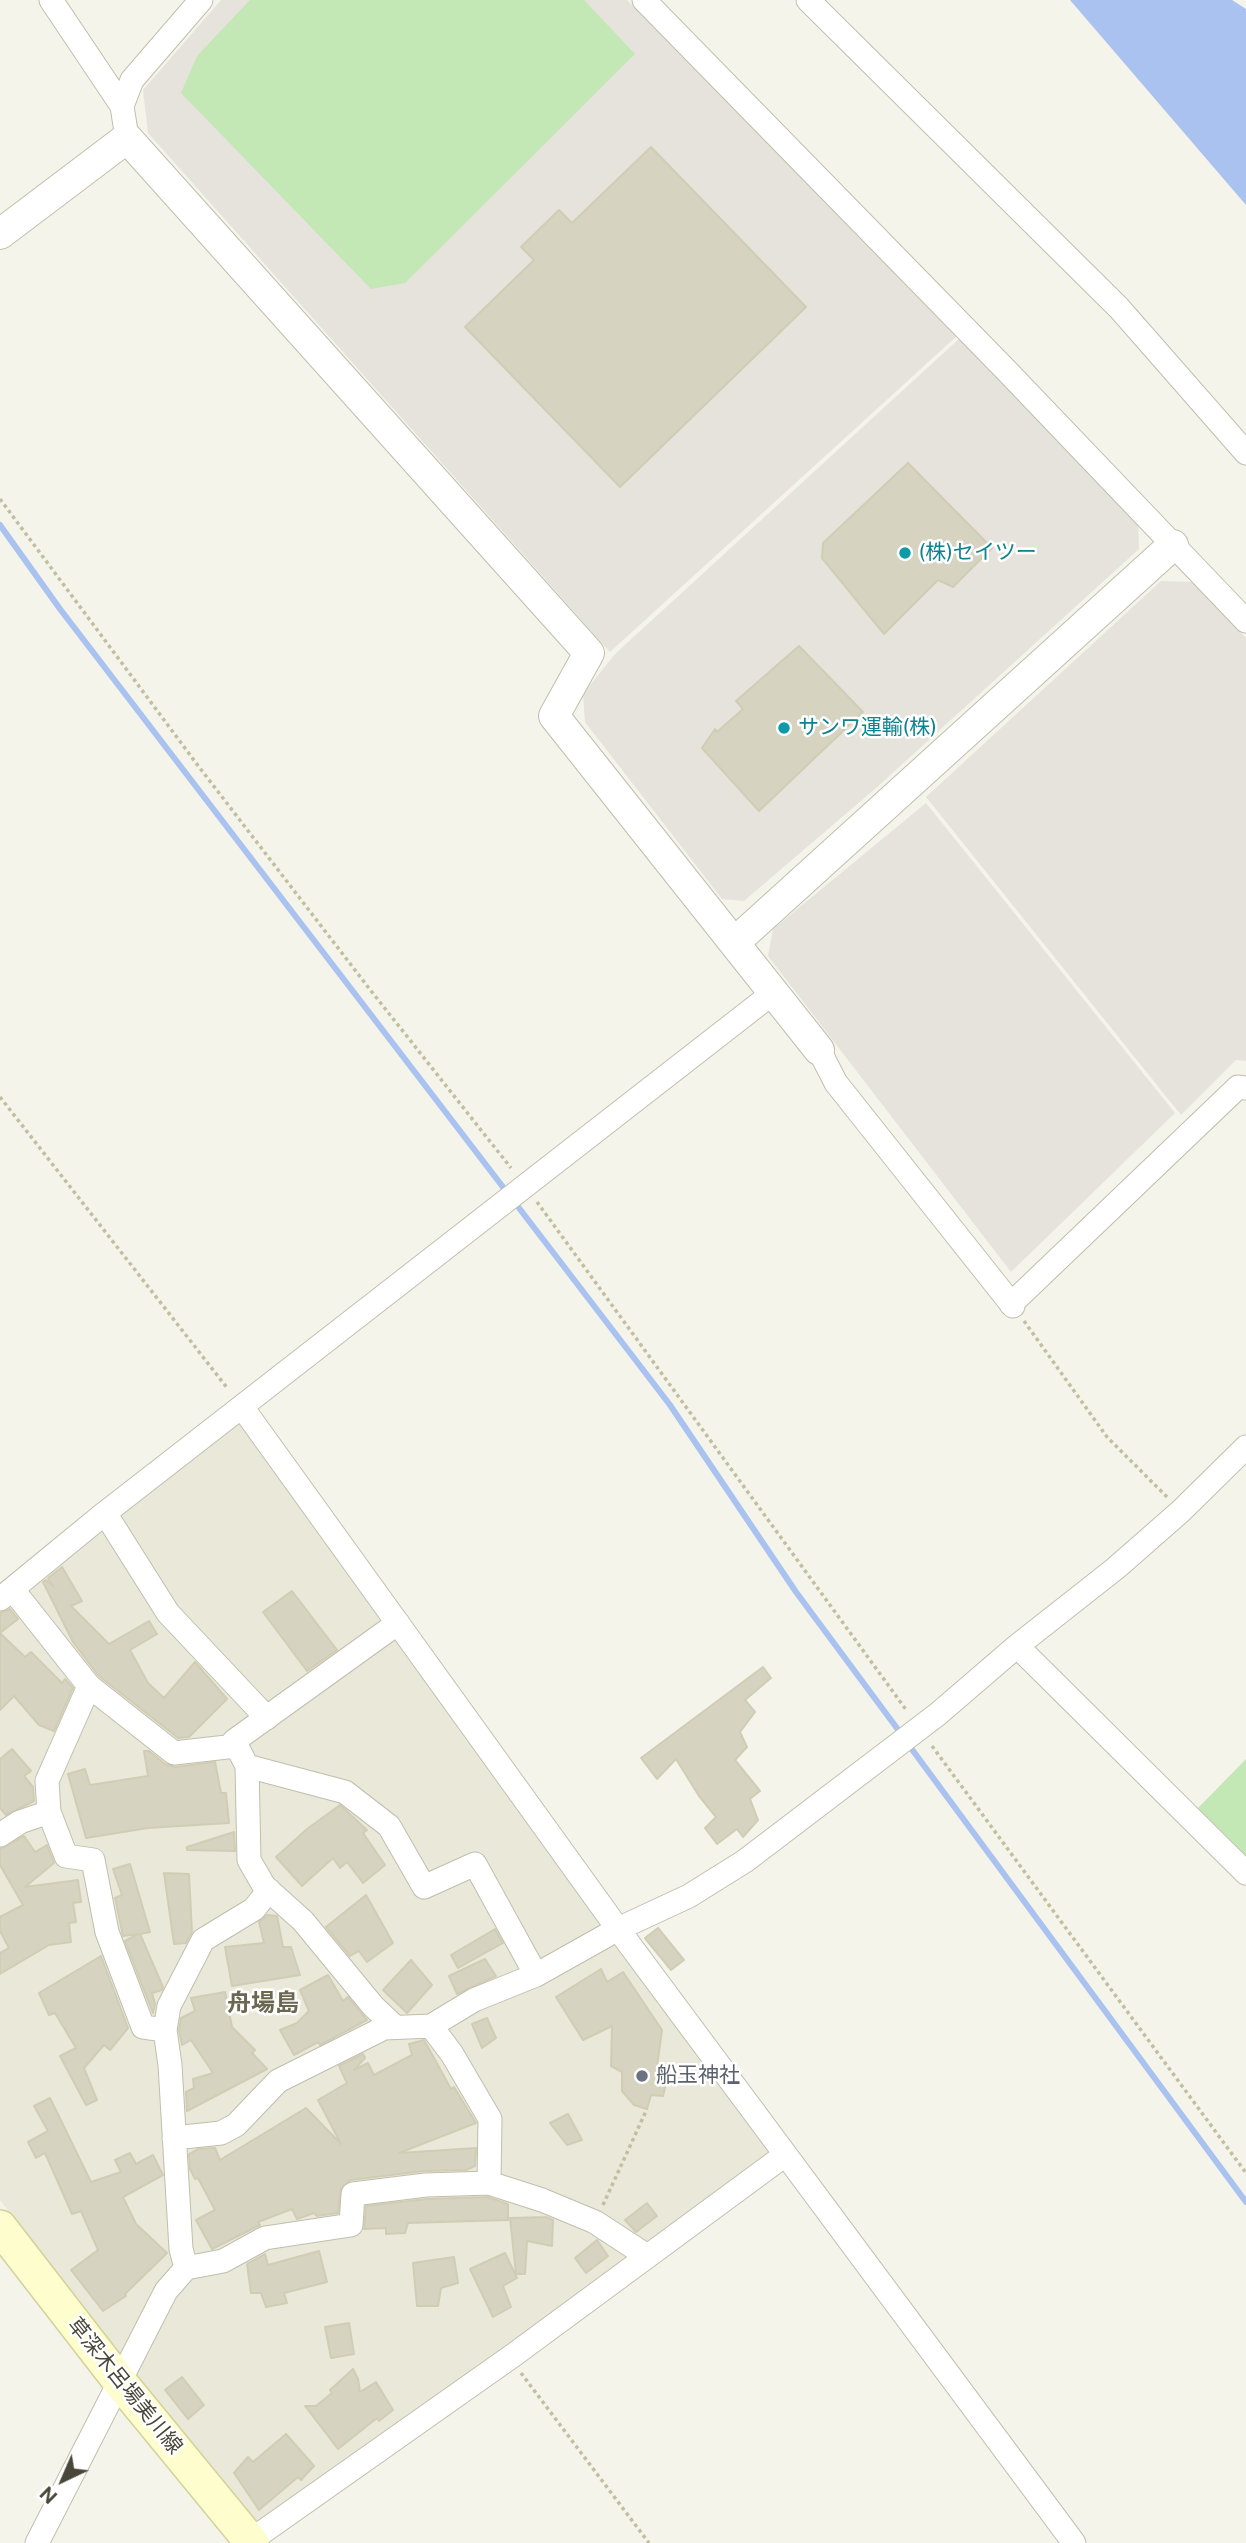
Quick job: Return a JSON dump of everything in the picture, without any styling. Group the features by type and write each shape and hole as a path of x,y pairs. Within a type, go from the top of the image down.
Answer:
{"main road":[{"name":"草深木呂場美川線","path":"0,2227 120,2382 251,2542"}],"street":[{"path":"51,0 122,106 127,138 589,653 554,716 819,1049 836,1083 1012,1305 1243,1090"},
{"path":"122,106 132,80 201,0"},
{"path":"644,0 1246,621"},
{"path":"808,0 1119,308 1246,453"},
{"path":"0,234 127,138"},
{"path":"734,943 1173,545"},
{"path":"236,1746 174,1752 89,1686 6,1594 105,1513 773,993"},
{"path":"242,1407 618,1928 1074,2543"},
{"path":"174,2138 221,2133 236,2125 278,2081 384,2028 431,2026 474,2000 536,1975 618,1928 689,1896 745,1861 910,1735 1116,1568 1181,1511 1246,1447"},
{"path":"105,1513 168,1613 267,1718"},
{"path":"394,2026 373,2006 303,1921 269,1890 249,1860 247,1766 234,1741 398,1623"},
{"path":"1017,1646 1246,1873"},
{"path":"89,1686 47,1781 48,1812 66,1856 93,1860 107,1932 143,2027 165,2031"},
{"path":"247,1766 345,1792 389,1826 424,1887 475,1864 536,1975"},
{"path":"0,1835 20,1822 48,1812"},
{"path":"186,2269 181,2249 170,2065 165,2031 169,2006 203,1940 254,1909 269,1890"},
{"path":"431,2026 452,2054 490,2119 489,2183"},
{"path":"251,2542 510,2357 785,2155"},
{"path":"37,2543 166,2291 186,2269 223,2261 265,2238 351,2225 353,2194 426,2185 489,2183 542,2200 595,2222 647,2256"}],"path":[{"path":"0,499 196,763 368,987 526,1186 910,1735 1246,2173"},
{"path":"0,1097 242,1407"},
{"path":"1012,1305 1107,1437 1181,1511"},
{"path":"595,2222 647,2109"},
{"path":"510,2357 649,2543"}],"shaded area":[{"path":"221,0 627,0 958,335 610,652 148,133 143,90"},
{"path":"960,338 1138,520 1139,549 876,788 744,901 722,899 585,722 583,694 615,654"},
{"path":"1161,581 1194,582 1246,638 1246,1061 1236,1060 1181,1115 926,797"},
{"path":"926,803 1175,1113 1011,1272 768,956 773,929"},
{"path":"235,1412 776,2152 255,2526 0,2200 0,1608"}],"green space":[{"path":"250,0 584,0 635,54 405,283 371,289 181,93 197,56"},
{"path":"1246,1759 1246,1858 1196,1810"}],"water":[{"path":"1070,0 1232,0 1246,9 1246,205"}],"building":[{"path":"651,147 806,307 620,487 465,327 534,260 521,247 559,210 572,223"},
{"name":"(株)セイツー","path":"908,463 992,548 953,587 938,580 884,634 822,558 823,543"},
{"name":"サンワ運輸(株)","path":"799,646 863,712 759,811 702,748 715,729 717,732 743,709 736,701"},
{"path":"62,1567 82,1601 71,1606 109,1644 149,1621 157,1634 130,1650 148,1683 164,1698 195,1662 227,1699 189,1737 178,1738 99,1676 73,1642 43,1582 46,1580 53,1586 48,1578"},
{"path":"292,1591 337,1650 307,1671 263,1612"},
{"path":"10,1609 18,1619 0,1633 0,1613"},
{"path":"0,1633 25,1657 31,1652 62,1683 65,1679 73,1688 54,1731 39,1725 14,1696 0,1710"},
{"path":"763,1667 771,1678 745,1700 755,1712 740,1732 747,1747 735,1760 760,1791 750,1799 758,1820 743,1837 737,1829 717,1844 705,1828 716,1817 676,1759 657,1779 641,1758"},
{"path":"12,1749 31,1771 24,1776 33,1787 34,1801 6,1815 0,1808 0,1759"},
{"path":"144,1751 149,1751 165,1764 175,1767 215,1762 221,1793 226,1793 229,1823 148,1828 86,1838 68,1774 85,1769 90,1785 148,1776"},
{"path":"340,1805 367,1830 363,1833 385,1865 363,1883 347,1862 340,1868 333,1858 302,1886 276,1857 307,1829"},
{"path":"234,1832 235,1851 187,1850 187,1847"},
{"path":"24,1836 35,1852 47,1845 54,1863 25,1887 78,1880 81,1902 73,1903 76,1922 69,1923 71,1942 49,1945 0,1974 0,1953 9,1948 0,1931 0,1917 23,1905 0,1865 0,1849"},
{"path":"130,1864 150,1932 140,1934 163,1987 162,1990 152,1993 155,2004 153,2013 125,1941 138,1934 123,1936 115,1898 122,1895 113,1869"},
{"path":"164,1873 189,1874 192,1932 186,1943 174,1944"},
{"path":"366,1895 393,1943 367,1962 359,1951 350,1956 326,1927"},
{"path":"267,1915 277,1916 283,1947 291,1947 300,1975 232,1986 225,1947 264,1943 259,1922"},
{"path":"658,1928 684,1960 671,1970 645,1938"},
{"path":"495,1929 503,1943 458,1968 451,1955"},
{"path":"101,1956 128,2028 110,2050 104,2045 84,2068 97,2100 86,2105 60,2056 76,2048 55,2013 49,2015 39,1993"},
{"path":"485,1959 496,1976 457,1994 449,1976"},
{"path":"411,1960 432,1985 407,2013 383,1990"},
{"path":"601,1969 607,1982 623,1972 662,2030 656,2074 667,2079 663,2096 651,2095 647,2109 634,2105 622,2091 622,2072 611,2066 612,2026 583,2040 556,1997"},
{"path":"328,1975 343,2001 348,1997 367,2020 320,2045 318,2042 294,2055 280,2030 297,2023 309,2011 300,1990"},
{"path":"225,1992 232,2027 255,2050 252,2053 267,2069 187,2111 186,2092 194,2088 193,2079 213,2073 191,2040 182,2045 179,2030 181,2018 195,2011 191,1998"},
{"path":"487,2018 496,2038 482,2048 472,2024"},
{"path":"424,2040 451,2089 454,2087 476,2123 399,2153 476,2148 475,2166 466,2170 424,2171 351,2180 341,2188 338,2213 317,2216 314,2213 297,2219 292,2209 258,2222 260,2225 212,2249 196,2220 215,2210 198,2178 195,2179 190,2169 189,2154 198,2149 215,2148 220,2160 306,2108 341,2144 318,2100 347,2083 339,2066 363,2054 365,2058 354,2070 368,2063 374,2075 412,2055 409,2044"},
{"path":"50,2098 91,2182 121,2172 115,2160 130,2153 136,2164 153,2155 163,2175 123,2197 136,2224 167,2253 125,2294 126,2296 103,2311 71,2270 98,2250 81,2211 72,2214 45,2153 36,2158 28,2142 48,2131 34,2106"},
{"path":"568,2114 582,2140 567,2145 550,2123"},
{"path":"487,2197 508,2204 508,2220 408,2223 405,2233 386,2234 386,2228 364,2229 366,2206 427,2199"},
{"path":"647,2203 657,2216 636,2232 625,2220"},
{"path":"546,2217 553,2220 552,2246 527,2241 525,2274 516,2274 510,2218"},
{"path":"597,2240 608,2256 586,2273 575,2258"},
{"path":"319,2251 327,2282 284,2293 287,2303 266,2307 261,2293 251,2293 247,2264 265,2254 268,2265"},
{"path":"505,2253 517,2278 503,2286 511,2307 493,2317 470,2269"},
{"path":"454,2257 458,2283 441,2288 438,2306 417,2306 413,2263"},
{"path":"349,2323 354,2354 331,2358 325,2327"},
{"path":"353,2369 360,2392 376,2382 393,2410 379,2421 377,2418 338,2449 305,2406 316,2406 332,2393 330,2390"},
{"path":"182,2377 204,2405 188,2419 165,2390"},
{"path":"286,2434 314,2466 301,2480 298,2477 259,2510 234,2473 248,2457 253,2462"}],"waterway":[{"path":"0,525 60,609 670,1405 796,1592 902,1735"},
{"path":"908,1744 1246,2202"}],"place":[{"name":"(株)セイツー","path":"905,553"},
{"name":"サンワ運輸(株)","path":"784,728"},
{"name":"船玉神社","path":"642,2076"}],"district":[{"name":"舟場島","path":"263,2004"}]}
